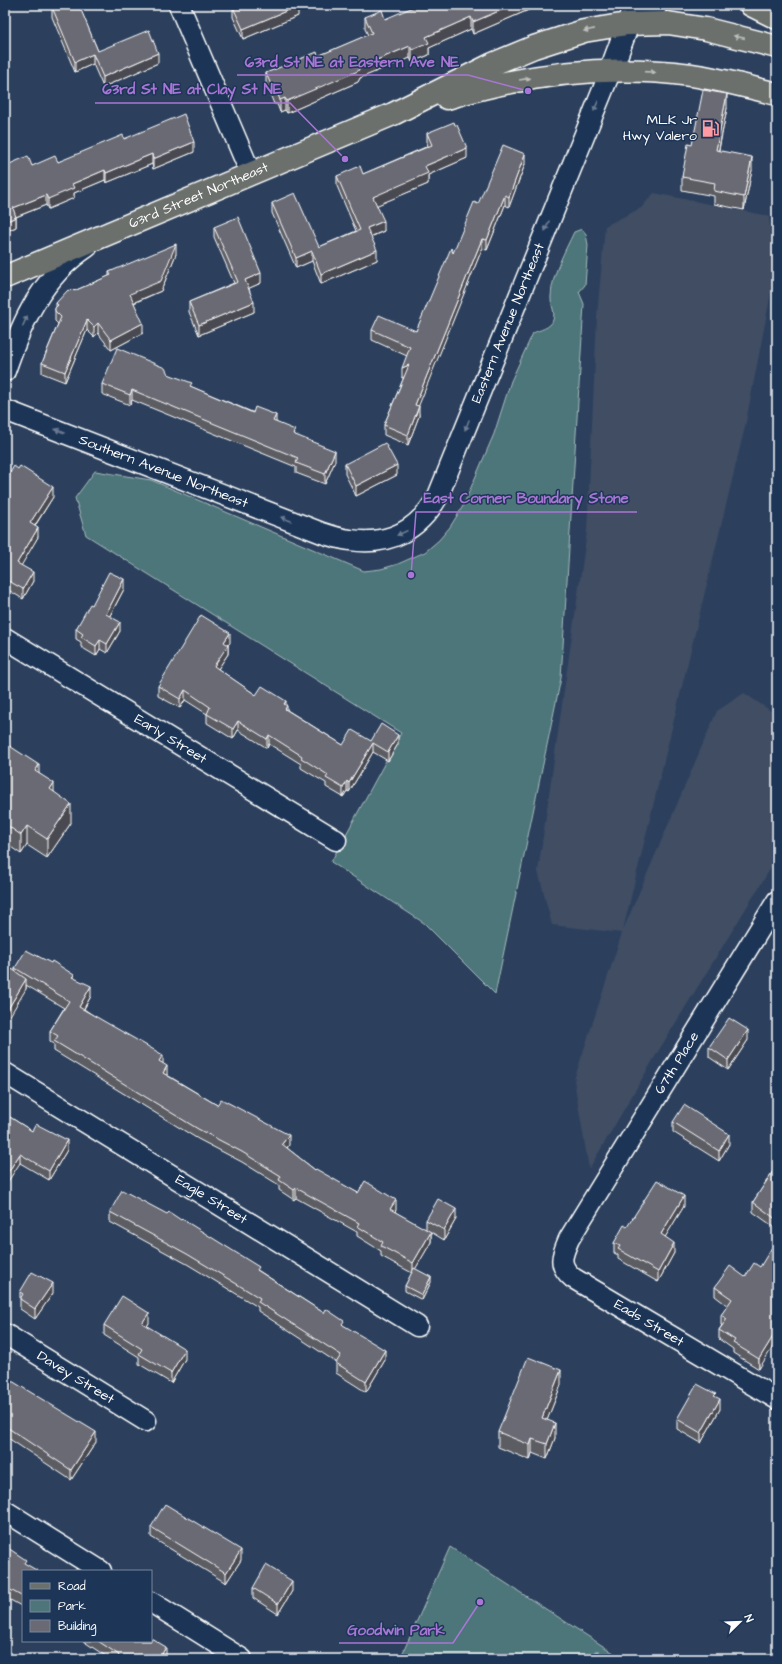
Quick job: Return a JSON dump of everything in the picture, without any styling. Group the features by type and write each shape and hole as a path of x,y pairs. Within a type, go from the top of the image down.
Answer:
{"main road":[{"path":"631,14 656,5"},
{"path":"751,5 777,18"},
{"name":"63rd Street Northeast","path":"5,277 393,114 493,64 534,47 631,14 668,23 706,29 777,46"},
{"name":"Eastern Avenue Northeast","path":"611,70 631,14"},
{"name":"63rd Street Northeast","path":"393,114 469,91 510,82 551,75 611,70 690,75 777,94"}],"street":[{"path":"179,5 251,174"},
{"name":"Eastern Avenue Northeast","path":"322,533 350,540 380,541 404,533 418,523 430,511 438,496 611,70"},
{"path":"5,371 27,316 49,281 63,266 81,251 102,237"},
{"name":"Southern Avenue Northeast","path":"5,410 322,533"},
{"name":"Early Street","path":"5,638 336,840"},
{"name":"67th Place","path":"577,1225 777,901"},
{"name":"Eagle Street","path":"5,1073 417,1326"},
{"name":"Eads Street","path":"577,1225 569,1239 562,1258 565,1270 568,1274 777,1399"},
{"name":"Davey Street","path":"5,1334 146,1421"},
{"path":"5,1511 99,1570"},
{"path":"152,1603 242,1659"}],"shaded area":[{"path":"654,193 769,216 775,272 745,427 623,930 717,711 744,693 777,715 777,858 659,1050 589,1169 574,1080 622,933 552,925 538,871 587,531 597,317 605,226 641,208"}],"green space":[{"path":"582,229 586,234 588,245 585,285 579,292 584,304 561,678 495,994 424,923 331,862 401,733 86,535 75,498 95,471 151,480 364,571 381,569 398,564 425,552 439,540 450,527 463,506 494,434 511,381 533,333 547,327 552,323 554,314 551,296 556,271 574,232"},
{"path":"450,1547 623,1659 400,1659"}],"building":[{"path":"56,5 79,5 98,51 149,30 158,53 103,77 93,54 75,62 52,7"},
{"path":"237,5 298,6 243,29 233,7"},
{"path":"418,5 513,5 473,22 471,17 426,37 429,43 412,50 410,46 360,67 358,71 287,101 285,98 280,100 277,92 274,92 266,73 317,52 318,56 372,33 365,17 382,10 385,19"},
{"path":"703,90 727,94 716,150 752,157 744,197 714,191 715,183 682,177 688,144 692,145"},
{"path":"184,114 194,142 153,159 152,154 106,173 105,170 72,184 74,188 48,199 46,195 13,208 16,217 5,222 5,166 28,156 32,166 55,156 58,162 123,135 124,139"},
{"path":"454,122 455,125 457,125 467,148 425,166 428,173 373,197 384,221 367,228 377,250 321,274 312,251 296,258 272,203 295,193 319,247 360,230 337,176 360,166 363,174 432,145 427,133"},
{"path":"503,145 525,154 509,197 505,195 487,240 482,239 415,405 419,406 408,435 384,425 409,365 402,368 410,347 372,330 379,315 416,331 451,248 453,253 474,202 478,204"},
{"path":"238,217 261,273 245,280 254,302 199,325 189,302 238,282 214,227"},
{"path":"176,244 161,281 130,294 143,323 111,340 98,323 94,327 87,320 65,372 42,363 61,317 55,311 55,308 58,305 56,303 68,290 70,291 72,289 74,291 111,275 109,272"},
{"path":"117,348 165,368 168,374 192,383 190,386 253,413 255,407 276,415 273,421 295,430 293,434 335,451 325,474 296,463 298,458 132,390 130,395 102,384"},
{"path":"385,443 397,465 356,486 345,464"},
{"path":"14,466 18,469 20,466 53,487 30,523 38,528 17,563 33,572 23,589 5,579 5,481"},
{"path":"109,572 124,579 106,614 120,622 107,644 100,640 96,646 81,637 83,634 76,629 90,604 92,605"},
{"path":"201,615 230,633 224,642 228,645 214,666 256,695 262,686 286,701 284,704 287,706 285,709 343,745 352,730 371,741 381,724 398,735 388,752 373,743 349,783 347,781 343,788 326,778 328,775 301,758 302,756 269,735 267,739 238,721 233,729 207,714 210,707 185,690 180,699 158,686"},
{"path":"5,743 39,765 35,771 54,783 50,789 71,804 47,839 27,826 21,835 5,824"},
{"path":"26,950 51,963 52,961 74,975 72,977 91,986 79,1007 163,1055 159,1061 167,1066 163,1073 217,1105 221,1099 289,1135 282,1144 315,1170 316,1169 358,1193 365,1181 396,1200 390,1209 431,1232 413,1263 381,1246 383,1242 357,1226 359,1223 296,1188 294,1190 279,1180 281,1176 242,1152 198,1129 54,1041 58,1036 50,1031 69,1001 15,968"},
{"path":"12,969 26,979 5,1014 5,980"},
{"path":"729,1018 748,1030 728,1060 709,1047"},
{"path":"684,1105 729,1134 719,1151 673,1122"},
{"path":"5,1114 32,1131 36,1124 67,1140 49,1171 20,1154 5,1177"},
{"path":"777,1165 777,1220 753,1202"},
{"path":"657,1180 684,1196 661,1234 674,1243 658,1272 618,1249 620,1246 614,1243 624,1225 627,1227"},
{"path":"122,1190 167,1214 169,1212 181,1220 182,1219 259,1267 257,1270 324,1313 326,1309 344,1321 342,1324 343,1325 385,1350 366,1382 336,1363 341,1355 258,1302 260,1298 187,1254 110,1212"},
{"path":"438,1199 456,1209 444,1230 426,1220"},
{"path":"777,1239 777,1330 759,1359 733,1343 735,1340 719,1330 727,1319 721,1315 732,1299 715,1287 730,1266 745,1277 754,1263 760,1267"},
{"path":"414,1268 431,1277 422,1295 405,1286"},
{"path":"32,1272 53,1283 35,1309 20,1299 23,1294 20,1292"},
{"path":"122,1296 149,1313 142,1323 185,1349 171,1373 139,1354 142,1349 104,1325"},
{"path":"528,1357 561,1370 542,1418 555,1423 547,1444 532,1439 530,1445 498,1432"},
{"path":"7,1378 96,1432 71,1470 8,1428 7,1431 5,1429 5,1380"},
{"path":"697,1384 716,1394 714,1396 720,1399 701,1433 677,1419"},
{"path":"165,1504 241,1550 226,1573 151,1527"},
{"path":"5,1546 26,1560 24,1563 36,1570 22,1570 22,1596 5,1587"},
{"path":"266,1565 292,1581 278,1604 253,1588"},
{"path":"152,1639 166,1647 159,1659 117,1659 119,1655 100,1642 152,1642"}],"waterway":[{"path":"597,1653 597,1659"}],"place":[{"name":"63rd St NE at Eastern Ave NE","path":"528,91"},
{"name":"MLK Jr Hwy Valero","path":"710,128"},
{"name":"63rd St NE at Clay St NE","path":"345,159"},
{"name":"East Corner Boundary Stone","path":"411,575"},
{"name":"Goodwin Park","path":"480,1602"}]}
